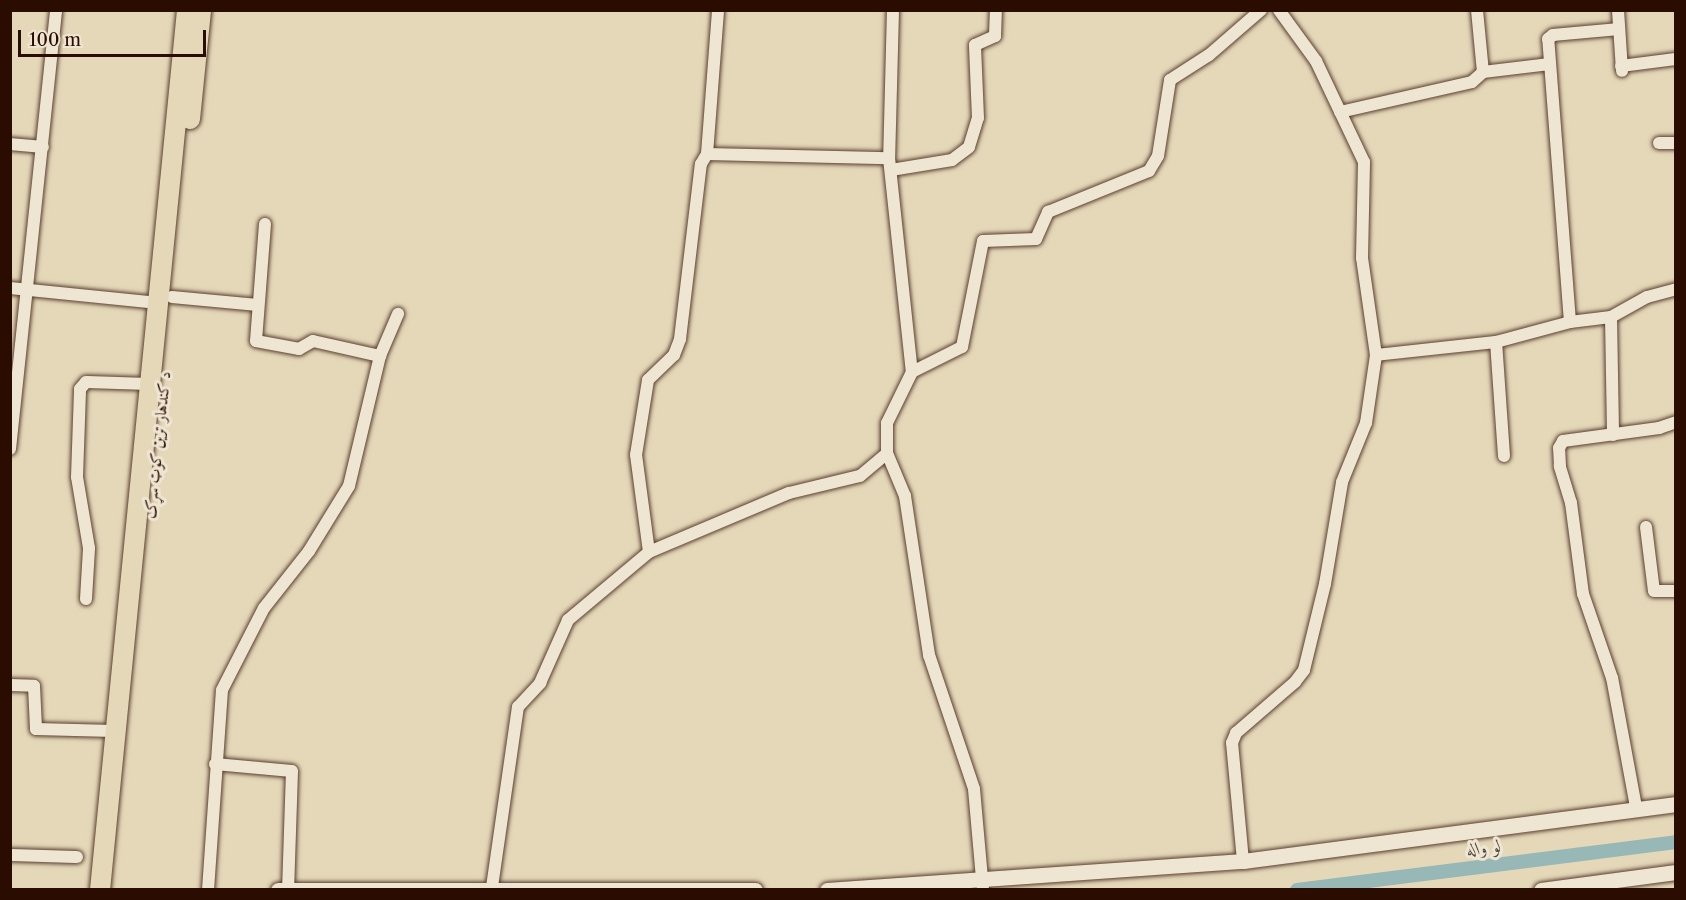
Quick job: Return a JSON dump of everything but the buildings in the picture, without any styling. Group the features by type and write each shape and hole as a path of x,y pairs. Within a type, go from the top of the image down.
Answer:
{"main road":[{"name":"د کندهار ترين کوټ سړک","path":"101,884 113,856 165,300 187,10"},
{"name":"د کندهار ترين کوټ سړک","path":"101,884 114,731 150,384 165,300 201,10"}],"street":[{"path":"10,448 56,10"},
{"path":"649,552 636,455 648,380 674,355 680,339 701,164 707,154 718,10"},
{"path":"893,10 889,158 912,372 887,423 887,453 905,496 929,655 974,789 982,884"},
{"path":"891,171 952,160 969,147 978,118 975,45 995,36 996,10"},
{"path":"912,372 962,346 983,241 1035,239 1048,212 1149,171 1158,156 1170,80 1209,55 1261,10"},
{"path":"1243,861 1232,744 1236,733 1295,682 1304,670 1325,584 1342,482 1366,423 1376,355 1362,258 1364,162 1316,61 1279,10"},
{"path":"1478,10 1483,72"},
{"path":"1618,10 1622,68 1676,59"},
{"path":"1570,322 1548,39 1553,34 1619,28"},
{"path":"1340,112 1472,82 1483,72 1550,64"},
{"path":"1659,143 1676,143"},
{"path":"10,144 43,147"},
{"path":"707,154 889,158"},
{"path":"265,224 256,341 299,349 313,341 380,357"},
{"path":"10,288 258,305"},
{"path":"1376,355 1496,342 1570,322 1611,316 1647,297 1676,289"},
{"path":"208,890 215,764 222,690 264,608 309,551 349,486 380,357 399,314"},
{"path":"1611,316 1613,435"},
{"path":"1496,342 1504,456"},
{"path":"86,599 89,548 77,477 80,389 86,382 150,384"},
{"path":"1636,807 1612,678 1583,594 1571,503 1560,466 1560,443 1659,428 1676,422"},
{"path":"492,887 518,707 540,683 568,620 649,552 789,494 861,476 887,453"},
{"path":"1646,527 1654,591 1676,591"},
{"path":"10,685 34,687 36,729 114,731"},
{"path":"215,764 292,771 288,889"},
{"path":"827,890 982,884 1243,861 1636,807 1676,804"},
{"path":"10,855 77,857"},
{"path":"1541,890 1676,872"},
{"path":"278,890 492,887 755,890"}],"waterway":[{"name":"لو واله","path":"1297,890 1676,842"}]}
